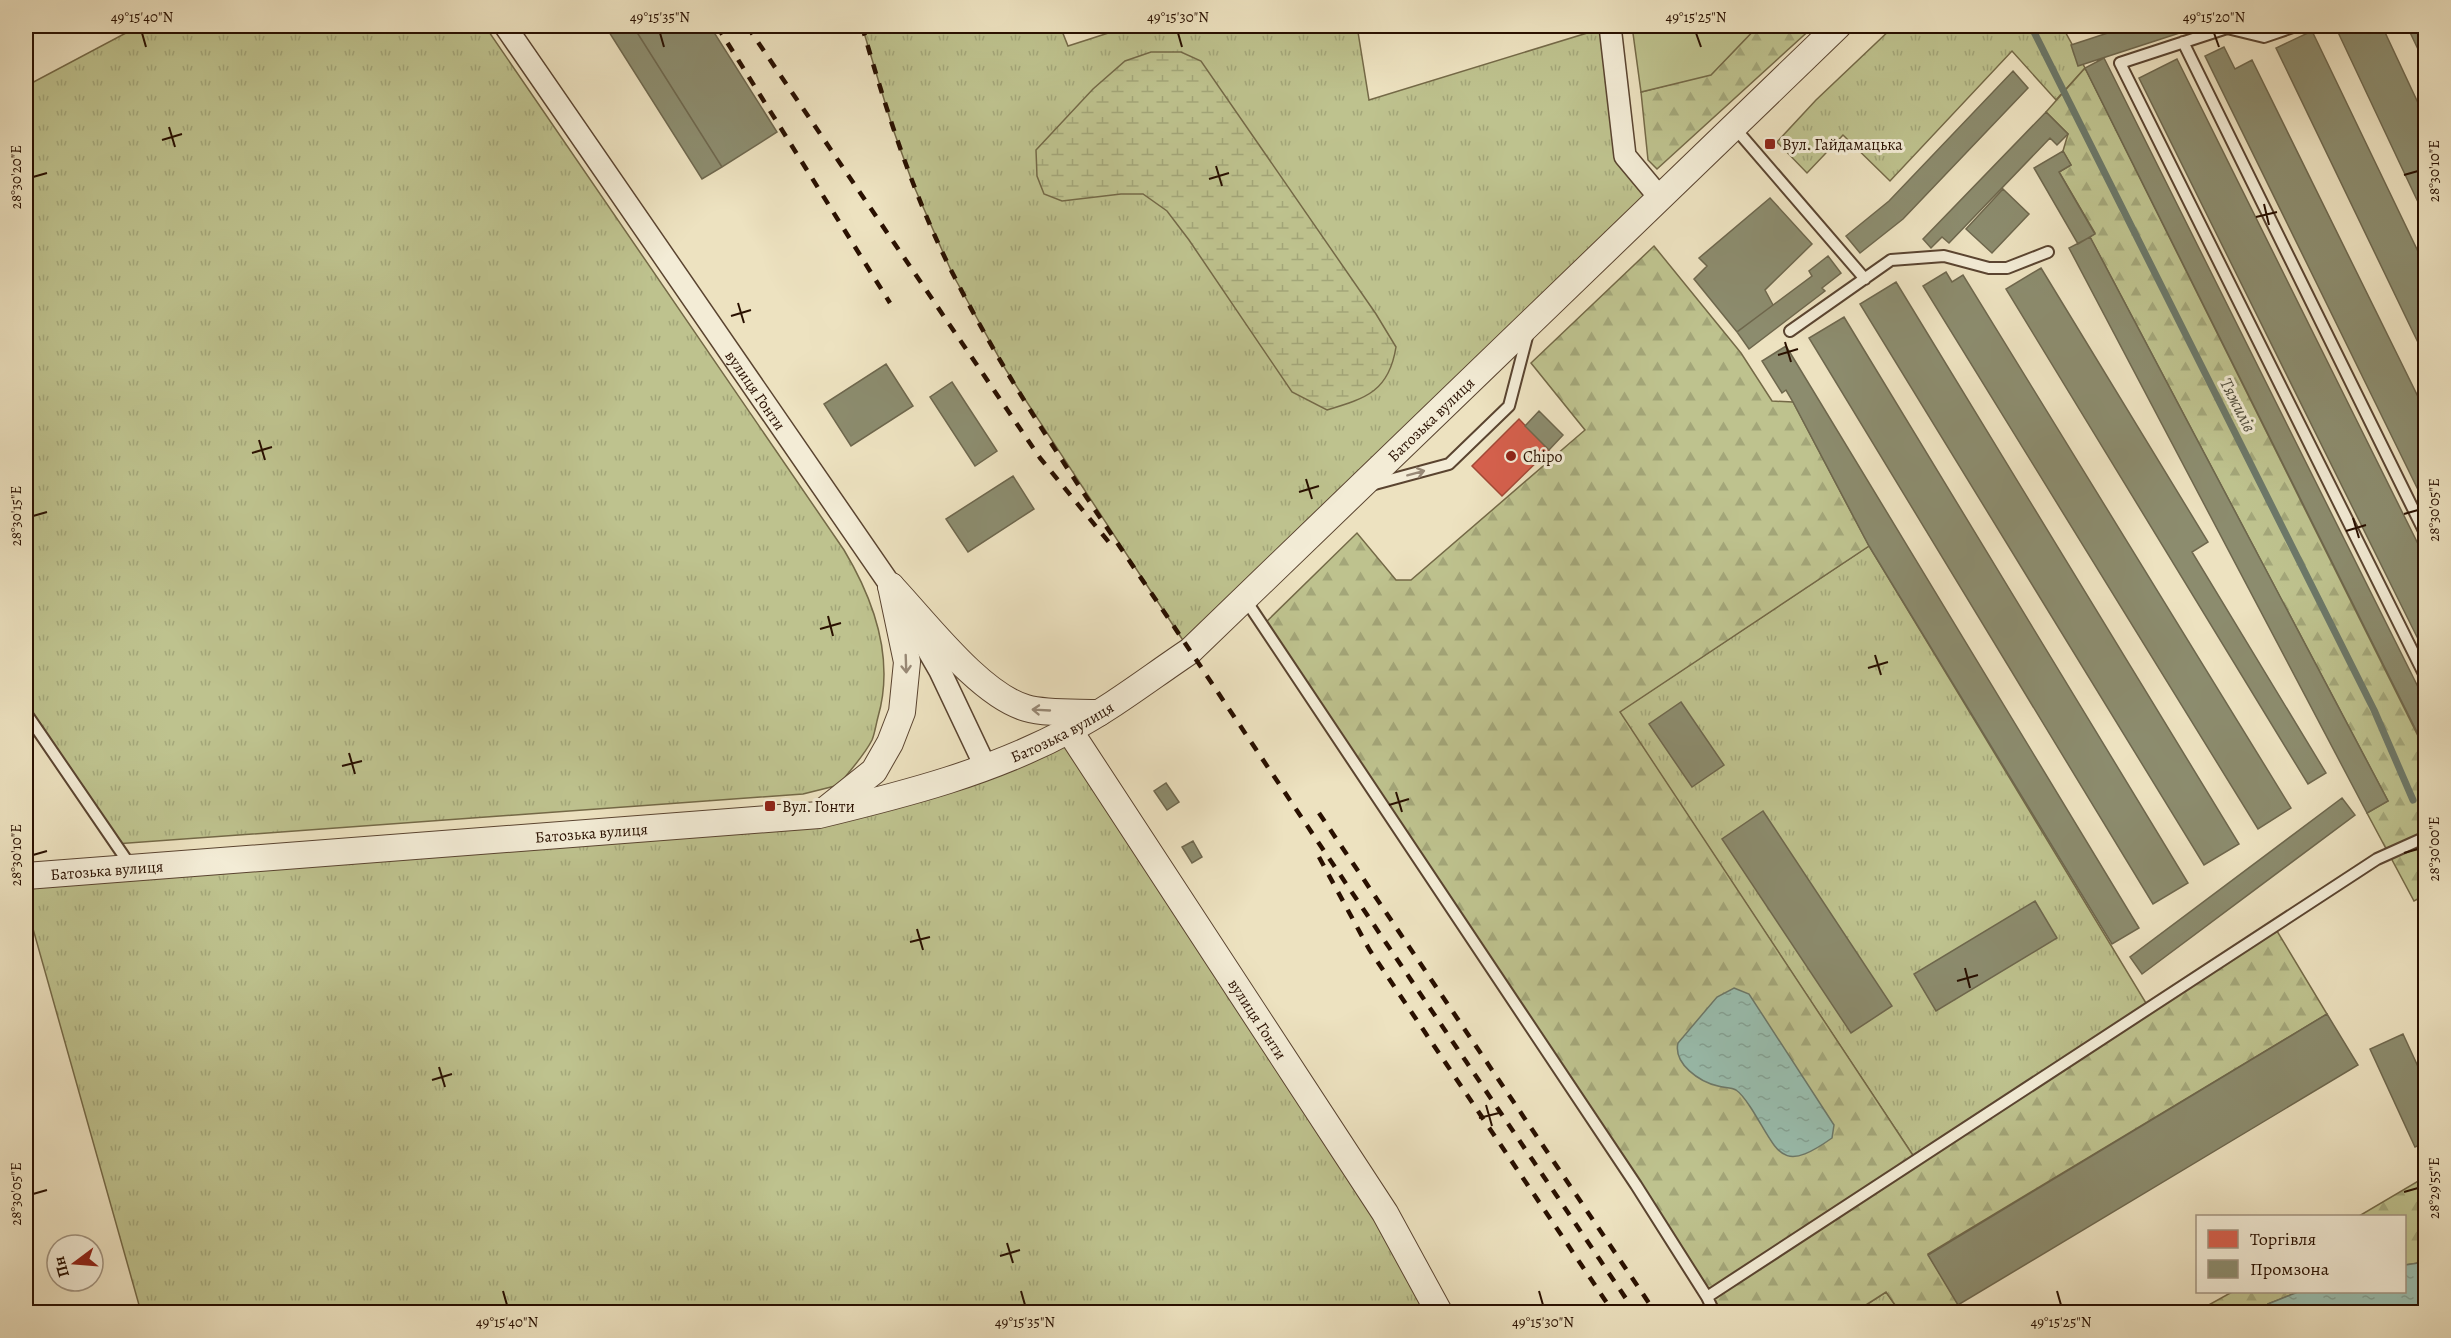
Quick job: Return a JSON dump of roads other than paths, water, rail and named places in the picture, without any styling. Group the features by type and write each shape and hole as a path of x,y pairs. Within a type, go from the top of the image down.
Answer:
{"street":[{"name":"вулиця Гонти","path":"505,26 891,586 940,671 986,768"},
{"path":"1610,26 1625,156 1660,198"},
{"name":"Батозька вулиця","path":"26,876 819,815 915,792 986,768 1069,730 1099,713 1190,651 1838,26"},
{"path":"891,586 967,668 991,691 1008,702 1028,709 1099,713"},
{"path":"819,815 874,771 890,743 902,712 907,662 891,586"},
{"name":"вулиця Гонти","path":"1069,730 1384,1213 1439,1312"}],"lane":[{"path":"2296,26 2264,37 2227,27 2120,63 2426,678"},
{"path":"2183,42 2426,535"},
{"path":"1734,126 1865,279"},
{"path":"1790,331 1891,260 1944,256 1989,268 2007,268 2048,252"},
{"path":"1359,489 1449,464 1509,406 1530,324"},
{"path":"1245,599 1636,1185 1707,1297 1714,1312"},
{"path":"26,713 132,868"},
{"path":"1707,1297 2377,859 2426,837"}],"water":[{"path":"1734,988 1749,994 1834,1125 1832,1138 1815,1149 1801,1155 1791,1156 1782,1153 1775,1147 1748,1103 1738,1092 1703,1081 1689,1071 1680,1058 1678,1043 1717,997"},
{"path":"2425,1262 2425,1312 2259,1312 2268,1304 2296,1293 2406,1293 2406,1265"}],"waterway":[{"name":"Тяжилів","path":"2031,26 2374,710 2413,800"}],"railway":[{"path":"717,26 890,303"},
{"path":"747,26 1040,458 1112,546"},
{"path":"862,26 891,121 925,214 953,274 1007,372 1097,513 1635,1312"},
{"path":"1319,813 1655,1312"},
{"path":"1319,857 1369,949 1613,1312"}],"place":[{"name":"Вул. Гайдамацька","path":"1770,144"},
{"name":"Chipo","path":"1511,456"},
{"name":"Вул. Гонти","path":"770,806"}]}
